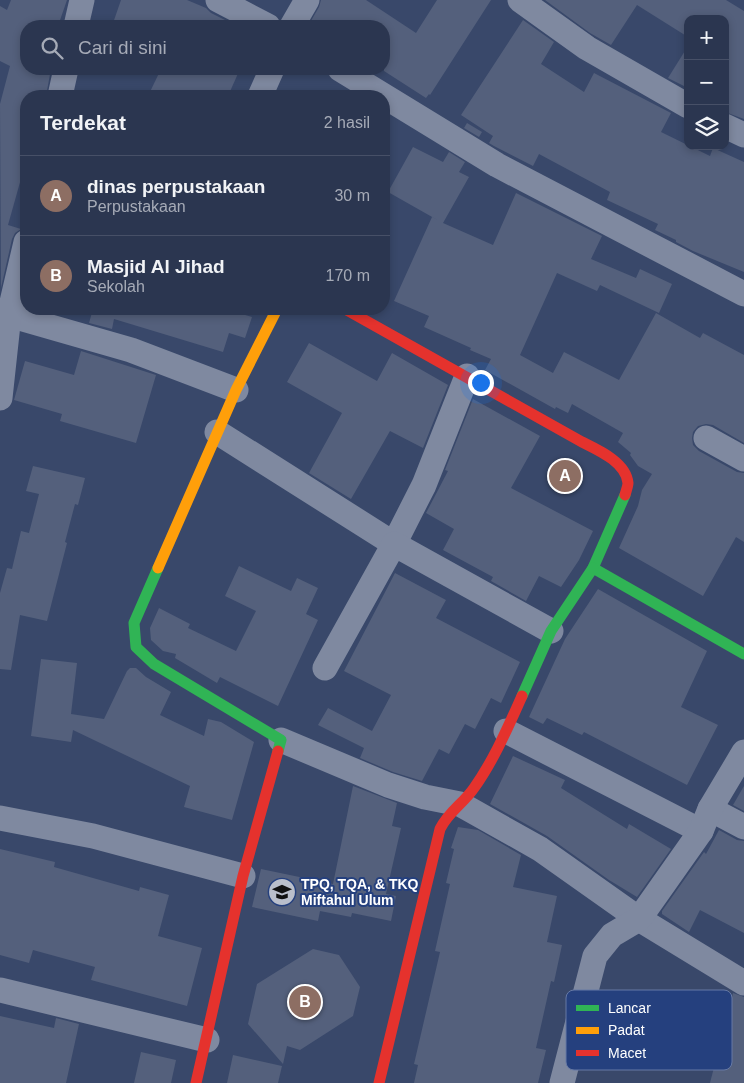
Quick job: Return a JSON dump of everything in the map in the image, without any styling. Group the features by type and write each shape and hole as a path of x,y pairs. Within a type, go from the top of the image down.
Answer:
{"street":[{"path":"77,20 82,0"},
{"path":"218,0 256,20"},
{"path":"295,20 307,0"},
{"path":"520,0 587,48 686,105"},
{"path":"61,90 65,75"},
{"path":"263,90 269,75"},
{"path":"350,75 374,90"},
{"path":"390,100 496,165 744,294"},
{"path":"729,128 744,135"},
{"path":"0,398 9,315 20,268"},
{"path":"9,315 132,350 236,390"},
{"path":"274,315 236,390 134,622 136,647 154,664 281,740 388,785 425,798 460,804 540,849 639,919 744,983"},
{"path":"356,315 610,456 623,471 628,483 624,500 593,568 552,630 506,731 477,783 460,804 446,817 440,829 379,1083"},
{"path":"325,668 394,544 424,485 467,376"},
{"path":"217,432 394,544 552,630"},
{"path":"706,438 744,459"},
{"path":"593,568 744,654"},
{"path":"506,731 705,820 744,827"},
{"path":"196,1083 243,876 281,740"},
{"path":"586,990 595,956 612,935 639,919 705,820 744,752"},
{"path":"0,818 93,836 243,876"},
{"path":"0,990 207,1040"},
{"path":"562,1083 566,1068"}],"building":[{"path":"11,0 67,0 60,20 20,20 20,75 50,75 47,90 20,90 20,182 8,225 20,230 15,233 12,239 1,288 0,104 10,66 0,61 0,6 7,10"},
{"path":"121,0 187,0 206,8 211,13 225,20 114,20"},
{"path":"321,0 366,0 416,33 437,0 491,0 430,95 426,98 390,75 390,20 311,20"},
{"path":"545,0 726,0 744,11 744,119 729,113 729,15 684,15 684,34 637,5 611,45 590,33"},
{"path":"523,20 554,42 541,64 584,92 594,73 671,113 661,132 684,143 684,150 698,150 710,156 712,150 717,150 744,162 744,272 693,251 655,230 658,224 607,200 610,192 539,154 533,166 494,146 489,143 493,136 461,115"},
{"path":"684,52 684,86 668,78"},
{"path":"158,75 237,75 231,90 151,90"},
{"path":"467,123 482,132 479,137 464,128"},
{"path":"413,147 443,162 449,152 465,162 459,172 469,177 443,223 493,245 516,193 602,236 591,259 636,278 640,269 672,284 659,313 600,285 597,291 557,273 520,355 553,373 564,352 619,380 656,313 700,338 703,333 744,355 744,443 713,425 698,426 693,432 693,445 699,451 737,472 744,473 744,542 736,537 703,596 619,548 638,506 642,490 652,474 638,466 630,455 631,453 618,442 623,433 572,404 568,413 556,407 555,409 485,370 491,359 424,327 429,316 394,301 432,217 441,222 390,193 390,188"},
{"path":"91,315 245,315 252,317 245,338 229,333 223,352 114,319 112,329 89,323"},
{"path":"309,343 377,381 392,353 448,385 423,448 390,431 351,499 309,473 342,413 287,382"},
{"path":"81,351 156,375 136,443 60,421 62,414 14,400 25,361 74,375"},
{"path":"473,399 540,436 511,488 593,531 579,560 561,587 539,576 526,601 491,581 493,577 443,550 454,529 426,513 448,471 445,470"},
{"path":"33,466 85,478 78,505 75,504 47,621 20,615 11,670 0,669 0,593 7,568 12,569 21,531 29,533 39,494 26,491"},
{"path":"239,566 291,591 297,578 318,588 306,614 318,620 278,706 220,677 217,683 175,658 176,654 163,651 151,640 150,628 159,608 190,624 188,628 236,651 256,611 225,596"},
{"path":"395,573 446,600 436,618 520,662 501,703 491,698 475,729 465,724 449,754 439,749 422,781 393,772 360,758 364,748 318,725 328,708 372,731 391,695 344,671"},
{"path":"598,589 707,651 681,707 718,725 687,785 584,732 582,735 547,718 543,724 529,717 565,639"},
{"path":"41,659 77,663 71,714 104,719 127,671 130,668 136,668 146,677 171,692 160,715 204,736 208,719 221,722 254,742 232,820 184,807 190,786 73,730 71,742 31,736"},
{"path":"513,756 565,780 561,788 627,829 629,824 671,849 637,897 609,880 547,836 490,804"},
{"path":"353,786 397,803 392,826 401,828 386,894 396,896 391,921 352,913 351,917 320,911 318,921 252,907 261,869 333,884"},
{"path":"744,786 744,811 733,805"},
{"path":"458,827 478,830 521,855 513,887 557,896 547,942 562,945 554,982 551,981 536,1048 546,1050 538,1083 414,1083 418,1065 414,1064 440,952 435,951 450,884 446,883 454,849 451,848"},
{"path":"719,830 737,840 744,841 744,933 700,910 689,932 662,914 662,911 704,852 706,854"},
{"path":"0,849 55,862 54,867 139,891 140,887 169,895 158,936 202,948 187,1006 91,980 95,967 33,950 29,963 0,955"},
{"path":"313,949 339,955 360,987 353,1016 300,1050 287,1046 283,1064 248,1024 257,984"},
{"path":"733,993 744,997 744,1083 710,1083 713,1070 732,1070"},
{"path":"0,1016 54,1028 56,1018 79,1024 66,1083 0,1083"},
{"path":"141,1052 176,1060 171,1083 134,1083"},
{"path":"233,1055 282,1066 278,1083 227,1083"}],"traffic: fast":[{"path":"625,495 593,568 744,654"},
{"path":"158,568 134,623 136,647 154,664 281,740 278,751"},
{"path":"522,696 551,631 593,568"}],"traffic: slow":[{"path":"158,568 236,390 274,315"}],"traffic: jam":[{"path":"356,315 603,453 617,463 626,476 628,483 625,495"},
{"path":"379,1083 440,829 448,817 470,794 488,766 522,696"},
{"path":"196,1083 243,876 278,751"}],"place":[{"name":"dinas perpustakaan","path":"565,476"},
{"name":"TPQ, TQA, & TKQ Miftahul Ulum","path":"282,892"},
{"name":"Masjid Al Jihad","path":"305,1002"}]}
